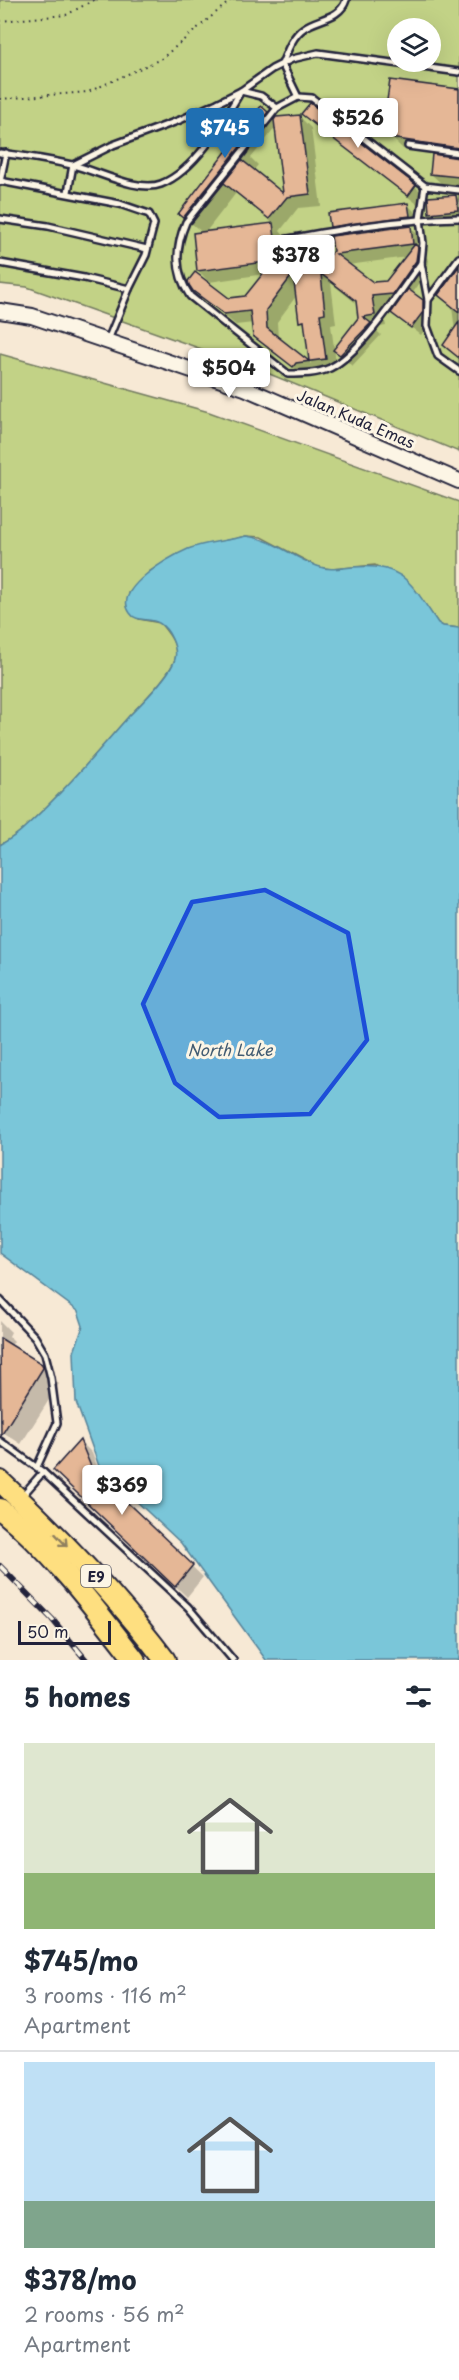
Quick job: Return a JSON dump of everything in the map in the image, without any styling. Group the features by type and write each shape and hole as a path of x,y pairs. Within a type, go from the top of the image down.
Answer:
{"highway":[{"name":"E9","path":"0,1481 89,1568 165,1660"},
{"name":"E9","path":"0,1509 53,1561 135,1660"}],"street":[{"name":"Jalan Kuda Emas","path":"0,311 32,316 245,388 459,481"}],"lane":[{"path":"282,64 294,38 304,27 336,14 346,0"},
{"path":"73,165 113,145 180,120 241,91 282,64 318,53 459,72"},
{"path":"282,64 298,97"},
{"path":"241,91 261,96 277,108"},
{"path":"108,341 147,249 154,224 148,214 120,204 68,192 0,181 3,153 73,165 140,185 159,185 177,176 207,145 241,91"},
{"path":"421,263 347,358 327,369 310,373 288,374 190,297 180,281 178,240 186,222 277,108 298,97 312,98 425,186 459,190"},
{"path":"408,146 459,153"},
{"path":"68,192 73,165"},
{"path":"425,186 420,219 423,243 421,263 428,300 427,326 438,356 459,371"},
{"path":"283,240 359,226 420,219 459,218"},
{"path":"0,219 48,226 147,249"},
{"path":"428,300 459,258"},
{"path":"0,263 84,278 129,289"},
{"path":"0,1300 35,1338 45,1354 51,1378 56,1401 57,1423 37,1467"},
{"path":"0,1441 43,1472 188,1607 233,1660"},
{"path":"19,1499 43,1472"}],"path":[{"path":"0,21 66,15 94,0"},
{"path":"0,99 88,92 161,59 231,0"}],"highlighted area":[{"path":"265,890 348,933 367,1040 310,1114 219,1117 175,1083 143,1004 192,902"}],"green space":[{"path":"0,0 459,0 459,452 255,368 27,287 0,284"},
{"path":"0,354 209,412 459,502 459,628 438,623 414,588 375,565 331,569 318,567 261,537 246,536 189,549 150,571 129,593 139,619 160,623 172,640 176,654 172,666 148,697 78,774 20,831 0,845"}],"water":[{"name":"North Lake","path":"246,536 274,544 322,568 370,566 384,568 405,579 413,587 438,623 459,628 459,1660 266,1660 181,1543 99,1466 76,1402 74,1352 83,1326 78,1311 0,1253 0,845 20,831 64,789 155,689 172,666 176,654 172,639 166,629 155,621 136,618 130,613 127,604 129,594 136,584 157,566 188,549"}],"building":[{"path":"390,80 459,89 459,148 390,138 394,108 386,107"},
{"path":"310,103 416,185 408,196 301,114"},
{"path":"261,106 268,112 183,218 178,214"},
{"path":"300,115 310,194 287,197 269,219 224,183 191,224 248,152 242,160 283,193 274,120 276,117"},
{"path":"432,154 459,158 459,177 430,174"},
{"path":"456,195 458,210 429,213 428,197"},
{"path":"408,203 410,216 330,227 328,213"},
{"path":"273,223 278,260 293,272 319,268 333,251 331,236 411,226 413,244 336,254 373,282 386,281 415,244 418,247 416,261 393,294 372,296 375,315 363,317 371,323 340,355 333,350 358,318 356,301 321,274 325,313 320,314 326,359 296,363 293,367 253,336 250,311 224,314 193,291 188,281 195,272 229,298 245,296 273,261 197,271 193,233","holes":["293,274 299,322 304,321 309,361 267,328 266,310"]},
{"path":"459,266 459,312 438,295"},
{"path":"408,289 423,300 423,312 411,328 391,313"},
{"path":"459,322 459,358 443,345"},
{"path":"0,1338 42,1364 43,1368 1,1436"},
{"path":"80,1440 92,1469 193,1565 175,1587 53,1470"}],"railway":[{"path":"0,1566 52,1619 86,1660"}]}
